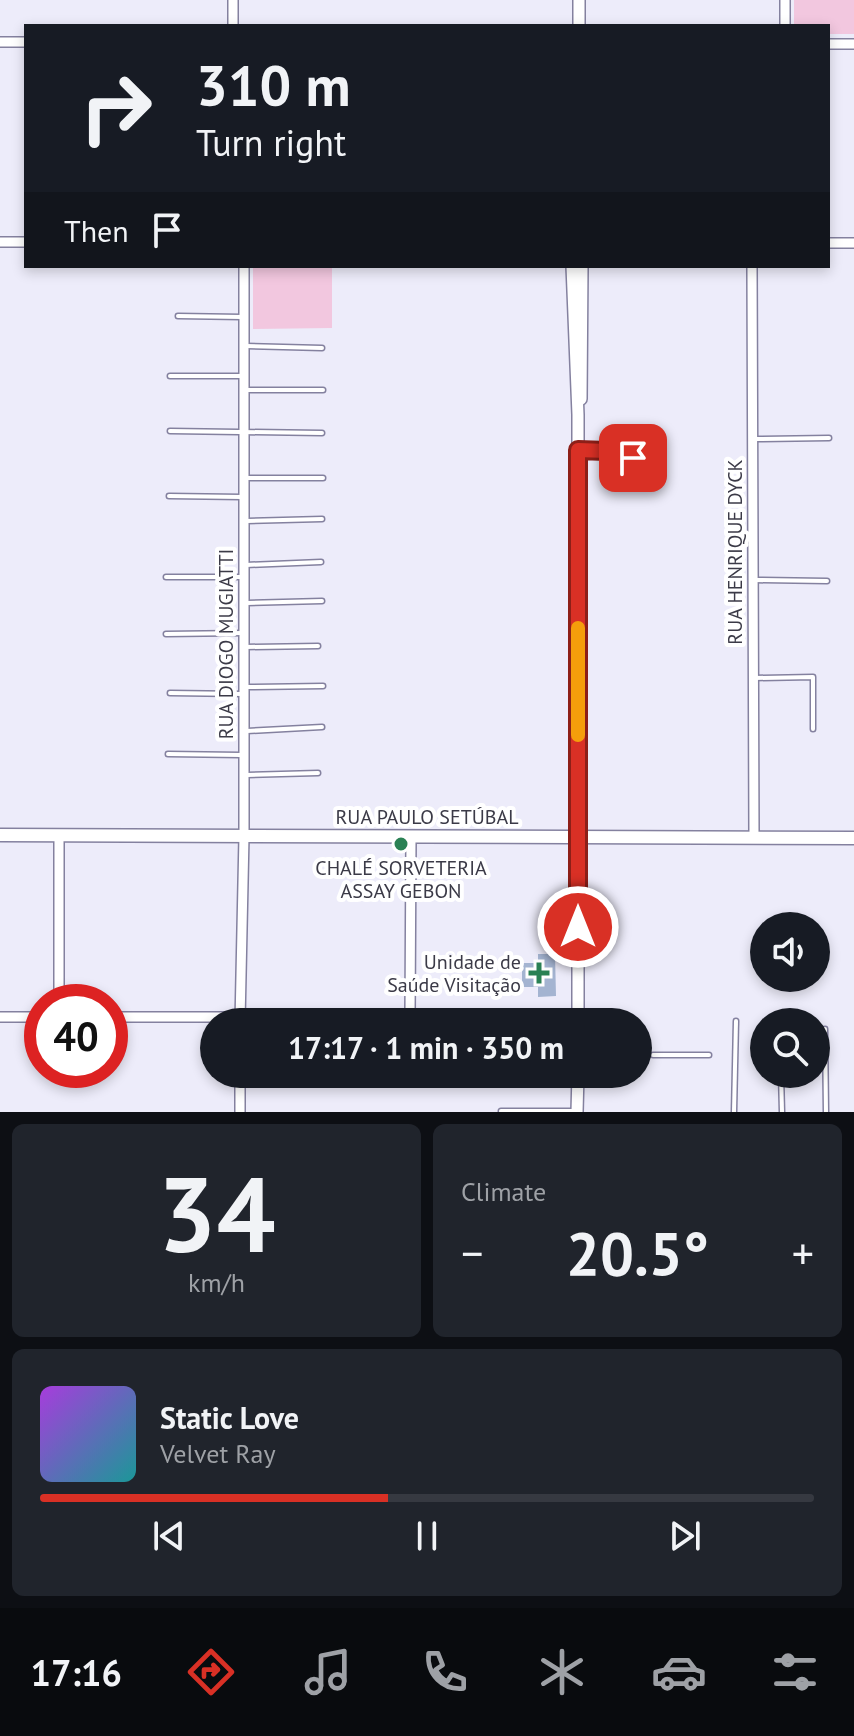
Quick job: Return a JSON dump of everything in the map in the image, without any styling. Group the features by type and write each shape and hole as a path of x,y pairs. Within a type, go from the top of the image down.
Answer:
{"main road":[{"name":"RUA PAULO SETÚBAL","path":"0,835 854,838"}],"street":[{"path":"233,0 233,24"},
{"path":"579,0 579,24"},
{"path":"785,0 785,24"},
{"path":"0,42 24,42"},
{"path":"830,44 854,44"},
{"path":"0,242 24,242"},
{"path":"830,243 854,243"},
{"name":"RUA DIOGO MUGIATTI","path":"240,1008 244,836 244,268"},
{"path":"572,268 578,415 578,1008"},
{"path":"578,415 583,380 582,268"},
{"name":"RUA HENRIQUE DYCK","path":"752,268 754,838"},
{"path":"59,836 59,984"},
{"path":"410,1008 411,837"},
{"path":"0,1017 24,1017"},
{"path":"128,1017 200,1018"},
{"path":"240,1088 240,1112"},
{"path":"577,1111 578,1088"}],"lane":[{"path":"178,316 244,317"},
{"path":"244,346 322,348"},
{"path":"170,376 244,376"},
{"path":"244,390 323,390"},
{"path":"170,431 322,433"},
{"path":"752,439 829,438"},
{"path":"578,450 607,451 649,463"},
{"path":"244,478 323,478"},
{"path":"169,496 244,497"},
{"path":"244,521 322,519"},
{"path":"244,565 321,562"},
{"path":"166,577 244,577"},
{"path":"753,580 827,581"},
{"path":"244,603 322,601"},
{"path":"166,634 244,633"},
{"path":"244,647 318,646"},
{"path":"753,678 813,677 813,729"},
{"path":"170,693 323,686"},
{"path":"244,731 322,727"},
{"path":"168,754 244,755"},
{"path":"244,775 318,773"},
{"path":"734,1112 736,1021"},
{"path":"653,1055 709,1055"},
{"path":"781,1088 782,1112"},
{"path":"826,1088 826,1112"},
{"path":"501,1111 577,1111"}],"shaded area":[{"path":"794,0 854,0 854,34 830,34 830,24 794,24"},
{"path":"253,268 332,268 332,328 253,329"}],"building":[{"name":"Unidade de Saúde Visitação","path":"538,954 555,954 556,996 538,997 538,987 522,987 522,963 538,963"}],"slow traffic":[{"path":"578,628 578,735"}],"place":[{"name":"CHALÉ SORVETERIA ASSAY GEBON","path":"401,844"},
{"name":"Unidade de Saúde Visitação","path":"539,973"}],"route":[{"path":"578,927 578,450 607,451 633,458"}]}
